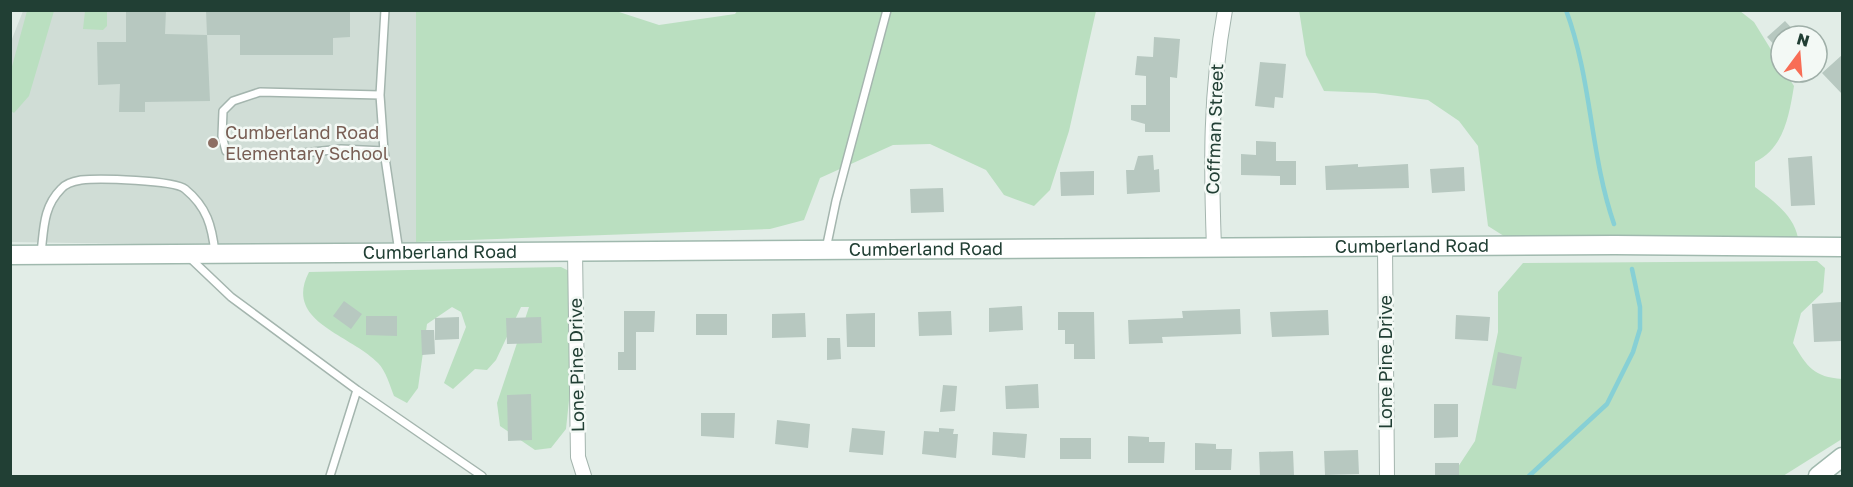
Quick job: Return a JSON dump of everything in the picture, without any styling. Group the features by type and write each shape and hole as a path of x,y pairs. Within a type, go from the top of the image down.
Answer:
{"main road":[{"name":"Cumberland Road","path":"10,255 400,255 575,251 1615,245 1842,247"},
{"path":"1818,477 1842,457"}],"street":[{"name":"Coffman Street","path":"1214,248 1211,119 1217,57 1225,10"},
{"name":"Lone Pine Drive","path":"1385,248 1387,477"},
{"name":"Lone Pine Drive","path":"575,251 578,457 584,477"}],"lane":[{"path":"385,10 380,95 384,151 400,255"},
{"path":"825,251 836,201 887,10"},
{"path":"380,95 284,91 245,94 227,105 223,111 221,129 226,151 248,156 266,157 341,149 384,151"},
{"path":"41,255 48,204 63,186 80,180 168,182 183,187 203,206 213,230 215,255"},
{"path":"187,255 231,297 357,390 482,477"},
{"path":"330,477 357,390"}],"shaded area":[{"name":"Cumberland Road Elementary School","path":"23,11 416,11 416,242 205,245 11,242 10,44"}],"green space":[{"path":"738,10 1096,11 1069,131 1050,190 1034,206 1004,195 986,170 930,144 893,145 820,178 804,220 770,229 416,242 416,11 616,11 659,25 735,14"},
{"path":"1299,10 1740,11 1754,22 1769,46 1769,84 1793,84 1794,86 1787,120 1779,140 1765,156 1755,162 1755,187 1787,215 1798,238 1507,238 1488,226 1478,146 1459,121 1428,100 1375,93 1324,91 1306,55"},
{"path":"27,11 54,11 29,96 14,113 11,111 11,70"},
{"path":"85,11 107,11 107,26 103,30 83,29"},
{"path":"1817,261 1825,268 1823,292 1801,313 1793,343 1812,369 1824,376 1842,379 1842,439 1783,476 1452,476 1475,441 1498,332 1498,292 1523,263"},
{"path":"561,267 569,271 571,381 566,429 551,448 535,450 500,426 497,403 529,307 521,307 496,360 487,370 475,369 453,389 444,383 466,327 461,312 452,307 427,324 418,388 407,403 394,396 386,374 378,363 312,315 305,303 303,289 309,272"}],"building":[{"path":"126,10 166,10 165,34 207,35 210,101 145,102 145,112 119,112 120,84 98,85 97,42 126,42"},
{"path":"206,10 350,10 350,37 333,38 333,55 240,55 240,35 207,35"},
{"path":"1154,37 1180,39 1177,78 1170,77 1170,132 1145,132 1145,124 1131,120 1131,105 1146,105 1146,76 1135,75 1137,56 1153,57"},
{"path":"1842,55 1842,94 1829,80 1829,67"},
{"path":"1260,62 1286,64 1283,98 1275,97 1274,108 1255,106"},
{"path":"1256,141 1276,142 1276,161 1296,161 1296,185 1280,185 1280,176 1241,175 1241,154 1256,155"},
{"path":"1153,155 1154,170 1159,169 1160,192 1127,194 1126,170 1134,170 1138,156"},
{"path":"1812,156 1815,205 1791,206 1788,158"},
{"path":"1358,164 1358,167 1408,164 1409,188 1326,190 1325,166"},
{"path":"1464,167 1465,191 1432,193 1430,169"},
{"path":"1094,171 1094,195 1061,196 1060,172"},
{"path":"943,188 944,212 911,213 910,189"},
{"path":"344,301 362,314 351,329 333,316"},
{"path":"1842,302 1842,341 1814,342 1812,304"},
{"path":"1022,306 1023,330 989,332 989,308"},
{"path":"1240,309 1241,334 1162,337 1163,343 1129,344 1128,320 1183,318 1182,311"},
{"path":"1328,310 1329,335 1272,337 1270,312"},
{"path":"624,311 655,311 654,332 636,332 636,370 618,370 618,352 624,352"},
{"path":"951,311 952,335 919,336 918,312"},
{"path":"1058,312 1094,312 1095,359 1074,359 1074,344 1065,344 1065,330 1058,330"},
{"path":"805,313 806,337 772,338 772,314"},
{"path":"875,313 875,347 847,347 846,314"},
{"path":"696,314 727,314 727,335 696,335"},
{"path":"1456,315 1490,317 1488,341 1455,339"},
{"path":"366,316 397,316 397,336 366,335"},
{"path":"459,317 459,339 435,340 435,318"},
{"path":"541,317 542,343 507,344 506,318"},
{"path":"421,330 434,330 435,354 422,355"},
{"path":"827,338 840,338 841,359 827,360"},
{"path":"1498,352 1522,357 1516,389 1492,385"},
{"path":"1038,384 1039,408 1006,409 1005,386"},
{"path":"943,385 957,386 955,411 940,412"},
{"path":"531,394 532,440 508,441 507,395"},
{"path":"1434,404 1458,404 1458,437 1434,438"},
{"path":"701,413 735,413 734,438 701,436"},
{"path":"777,420 810,424 808,448 775,444"},
{"path":"852,428 885,431 883,455 849,452"},
{"path":"939,428 954,429 953,434 958,434 956,458 922,454 924,431 939,432"},
{"path":"993,432 1027,434 1025,458 992,455"},
{"path":"1128,436 1149,437 1149,442 1165,442 1164,463 1128,463"},
{"path":"1060,438 1091,438 1091,459 1060,459"},
{"path":"1195,443 1216,444 1216,449 1232,449 1231,470 1195,470"},
{"path":"1358,450 1359,474 1325,475 1324,451"},
{"path":"1293,451 1294,475 1260,476 1259,452"},
{"path":"1435,463 1459,463 1459,477 1435,477"}],"waterway":[{"path":"1566,10 1575,36 1600,171 1614,224"},
{"path":"1529,476 1607,404 1633,352 1640,329 1640,307 1632,269"}],"place":[{"name":"Cumberland Road Elementary School","path":"213,143"}]}
